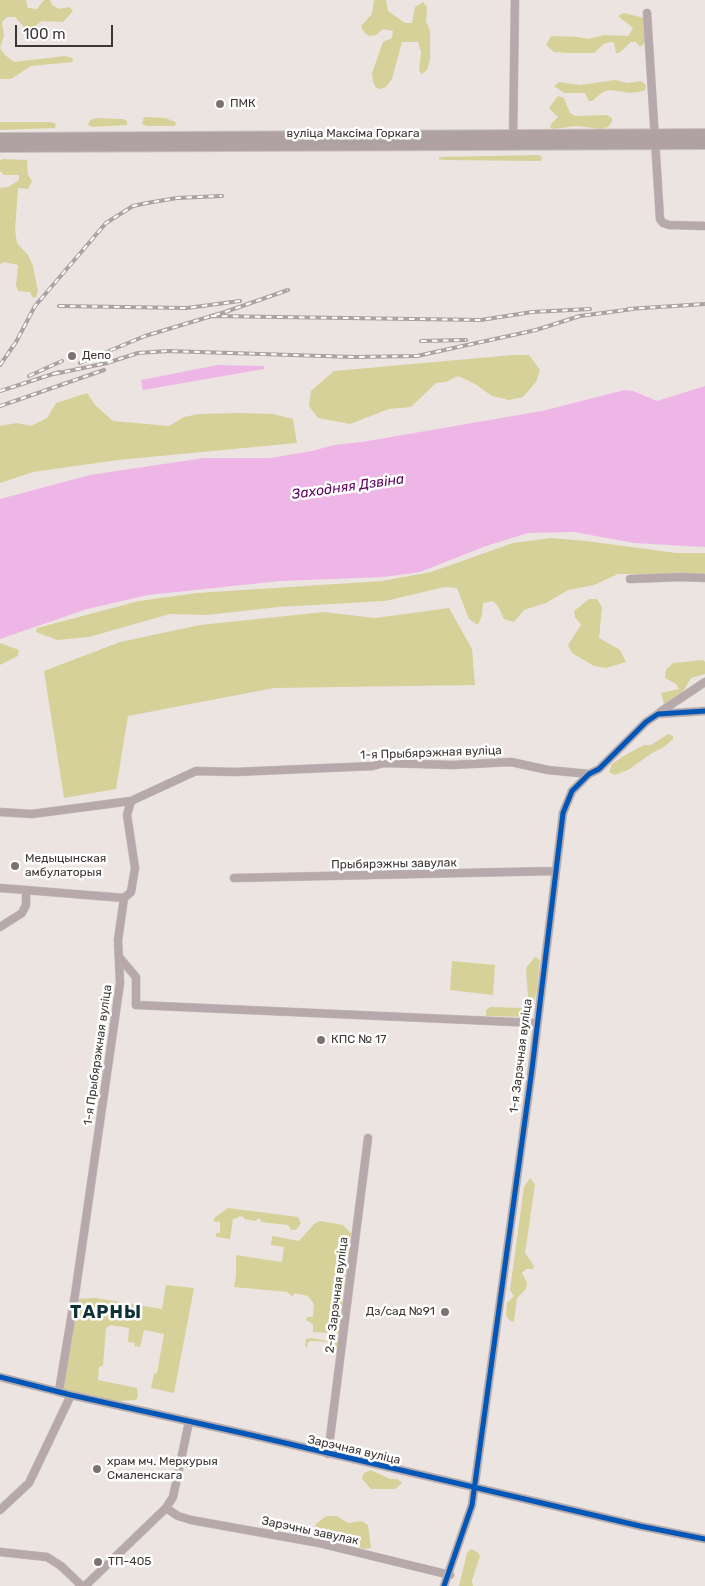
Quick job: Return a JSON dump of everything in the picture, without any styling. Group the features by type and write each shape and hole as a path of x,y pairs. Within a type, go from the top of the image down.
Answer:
{"main road":[{"name":"вуліца Максіма Горкага","path":"0,147 83,142 437,134 514,134 654,139 705,144"},
{"name":"вуліца Максіма Горкага","path":"0,138 83,142 513,146 654,139 705,134"}],"street":[{"path":"513,146 515,0"},
{"path":"647,13 660,219 663,223 669,225 705,226"},
{"path":"437,134 437,146"},
{"path":"630,579 705,578"},
{"name":"1-я Зарэчная вуліца","path":"444,1586 450,1575 472,1505 532,1069 554,872 563,813 572,791 589,774 599,769 646,722 705,682"},
{"path":"658,714 705,711"},
{"name":"1-я Прыбярэжная вуліца","path":"59,1391 76,1295 120,983 118,940 124,898 131,892 135,868 128,815 132,800 196,770 235,772 373,766 384,763 453,765 511,762 589,774"},
{"path":"565,771 572,781 572,791"},
{"path":"0,812 32,814 132,800"},
{"name":"Прыбярэжны завулак","path":"234,878 554,872"},
{"path":"0,888 124,898"},
{"path":"0,927 22,913 26,905 26,890"},
{"path":"119,957 136,977 136,1005 536,1023"},
{"name":"2-я Зарэчная вуліца","path":"328,1454 368,1138"},
{"name":"Зарэчная вуліца","path":"0,1376 59,1391 71,1396 640,1526 705,1539"},
{"path":"0,1510 29,1483 71,1396"},
{"path":"0,1552 47,1557 61,1566 83,1586 166,1508 173,1497 189,1422"},
{"name":"Зарэчны завулак","path":"166,1508 178,1516 192,1520 319,1543 450,1575"}],"shaded area":[{"path":"0,0 26,0 28,8 37,9 44,0 50,0 52,5 59,9 69,7 73,11 63,22 42,21 31,29 24,27 15,17 7,17 2,22 4,36 0,48"},
{"path":"374,0 386,0 388,11 405,23 412,23 415,7 423,2 427,7 426,21 430,31 430,60 427,70 422,74 419,71 421,52 418,42 402,42 392,79 386,87 380,89 376,88 373,82 372,73 383,42 392,38 393,31 383,29 376,35 369,36 364,32 361,26 372,14"},
{"path":"624,13 644,18 645,41 640,47 636,42 631,42 619,53 616,53 614,43 610,42 604,44 594,53 567,53 554,52 546,45 551,36 588,39 604,35 628,36 633,28 618,16"},
{"path":"0,48 14,62 65,56 72,58 73,62 31,66 11,79 0,79"},
{"path":"615,80 628,83 641,81 645,84 646,88 644,91 630,93 610,90 589,101 585,93 564,93 554,86 559,82 580,85"},
{"path":"558,96 564,98 570,113 576,116 606,115 612,118 612,122 608,127 601,129 577,126 553,129 550,127 558,117 549,108"},
{"path":"144,117 165,118 176,122 175,126 147,126 142,124"},
{"path":"97,118 123,119 127,121 127,125 93,127 88,125 90,120"},
{"path":"0,122 51,122 56,124 55,128 0,130"},
{"path":"539,155 542,157 541,161 439,159 439,157"},
{"path":"0,160 27,160 28,175 32,181 28,189 18,188 15,230 17,243 28,255 33,266 38,291 36,297 33,298 30,292 18,291 16,285 18,265 4,262 0,264 0,188 8,187 19,180 19,175 4,175 0,171"},
{"path":"529,355 540,370 536,382 523,397 509,400 492,396 475,384 458,376 446,382 436,383 411,407 389,409 350,424 318,418 309,406 311,391 334,371"},
{"path":"87,393 95,405 113,421 169,426 184,417 199,414 273,414 293,419 297,443 118,460 33,472 0,483 0,426 17,423 31,426 47,418 56,403"},
{"path":"551,538 676,553 705,553 705,574 618,574 594,585 568,590 546,603 524,610 514,622 504,619 498,606 493,601 483,603 482,615 478,625 469,619 457,588 445,587 385,601 278,607 207,615 170,614 89,637 57,640 36,632 37,628 139,601 197,593 382,581 431,572 513,543"},
{"path":"589,599 597,599 602,607 599,638 620,650 626,662 606,668 594,666 572,653 568,645 581,625 575,617 574,611"},
{"path":"449,608 472,649 475,685 274,688 128,716 116,789 64,798 44,671 120,642 200,625 324,612 375,618"},
{"path":"0,643 19,650 18,656 0,665"},
{"path":"703,660 705,662 705,674 691,678 684,690 672,702 664,704 661,693 679,689 676,684 665,678 666,670 673,663"},
{"path":"668,734 673,736 673,739 664,747 628,770 615,775 609,772 612,764 622,757 644,745 651,745"},
{"path":"535,957 540,960 537,989 532,1012 528,1017 486,1016 486,1010 490,1007 522,1008 528,997 526,968"},
{"path":"452,961 495,965 493,995 450,990"},
{"path":"530,1178 535,1184 525,1253 534,1266 533,1269 526,1269 522,1273 527,1283 526,1289 517,1298 514,1322 509,1320 506,1315 507,1303 514,1296 510,1290 524,1187"},
{"path":"228,1208 298,1217 301,1223 296,1230 291,1230 288,1225 261,1222 261,1219 256,1221 244,1219 244,1217 239,1216 233,1219 230,1239 216,1237 216,1233 220,1233 220,1222 213,1221 215,1217"},
{"path":"320,1221 343,1225 351,1233 345,1306 337,1349 334,1342 311,1341 308,1342 307,1348 305,1345 306,1339 311,1338 329,1341 330,1333 313,1332 313,1324 306,1320 307,1317 313,1317 314,1304 308,1296 294,1293 293,1296 288,1292 234,1287 236,1255 282,1262 284,1247 271,1245 272,1236 299,1241 314,1224"},
{"path":"166,1285 194,1288 174,1393 151,1388 154,1374 157,1373 164,1334 144,1330 140,1347 134,1346 135,1343 128,1342 129,1328 110,1325 106,1328 103,1366 99,1367 98,1380 137,1388 138,1396 136,1400 117,1401 70,1392 61,1388 75,1299 95,1298 162,1309"},
{"path":"371,1470 390,1479 397,1479 402,1483 395,1489 371,1489 362,1479 364,1473"},
{"path":"326,1516 337,1516 348,1523 362,1521 368,1525 371,1548 364,1549 342,1541 329,1541 319,1536 315,1530 316,1524"},
{"path":"471,1549 480,1556 472,1581 473,1586 459,1586 467,1553"}],"water":[{"path":"218,365 264,366 264,369 143,390 141,380"},
{"name":"Заходняя Дзвіна","path":"705,386 705,547 634,543 574,532 528,533 486,546 420,572 384,577 280,581 148,595 87,609 0,639 0,499 90,475 204,458 270,458 312,451 334,445 362,442 542,411 625,390 633,391 657,401"}],"tram line":[{"path":"0,144 705,140"}],"railway":[{"path":"0,365 16,342 35,306 106,223 133,206 177,198 222,196"},
{"path":"80,363 145,336 225,312 288,290"},
{"path":"59,306 187,308 240,301"},
{"path":"628,309 705,304"},
{"path":"211,316 481,320 532,312 590,309"},
{"path":"54,374 107,363 138,353 168,351 354,357 417,356 536,330 580,316 633,309"},
{"path":"421,341 466,340"},
{"path":"29,376 62,361"},
{"path":"0,406 104,370"},
{"path":"0,391 59,372"}],"cycle path":[{"path":"444,1586 472,1505 532,1069 563,813 572,791 589,774 599,769 646,722 658,714 705,711"},
{"path":"0,1377 640,1526 705,1539"}],"place":[{"name":"ПМК","path":"220,104"},
{"name":"Депо","path":"72,356"},
{"name":"Медыцынская амбулаторыя","path":"15,866"},
{"name":"КПС № 17","path":"321,1040"},
{"name":"Дз/сад №91","path":"445,1312"},
{"name":"храм мч. Меркурыя Смаленскага","path":"97,1469"},
{"name":"ТП-405","path":"98,1562"}],"district":[{"name":"ТАРНЫ","path":"106,1313"}]}
